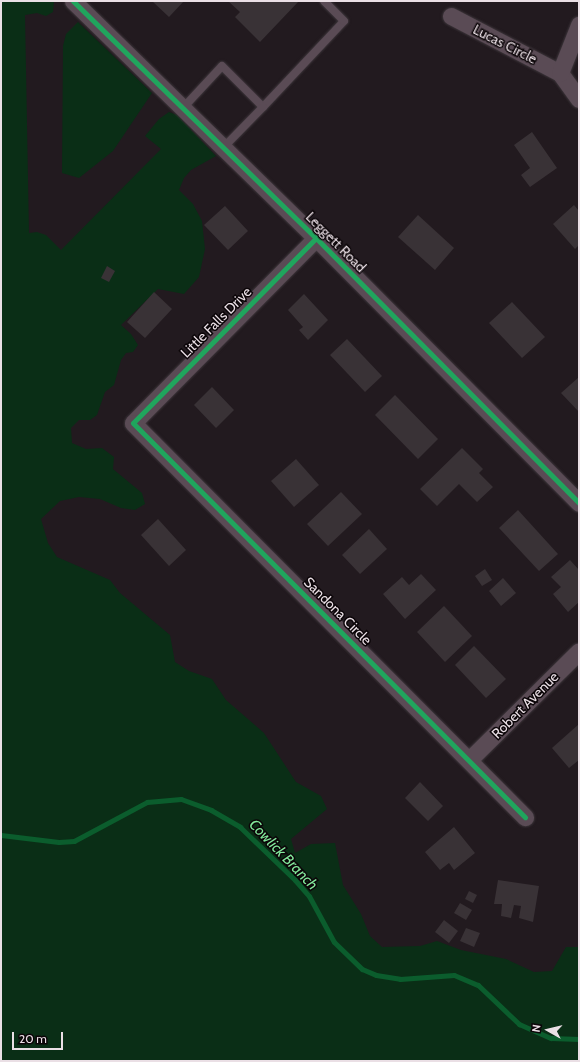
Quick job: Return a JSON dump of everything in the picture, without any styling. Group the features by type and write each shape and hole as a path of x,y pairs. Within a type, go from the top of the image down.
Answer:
{"street":[{"name":"Leggett Road","path":"74,1 316,238 579,503"},
{"name":"Lucas Circle","path":"450,16 560,73 579,99"},
{"path":"560,73 579,25"},
{"name":"Little Falls Drive","path":"133,423 316,238"},
{"name":"Sandona Circle","path":"133,423 470,760 525,817"},
{"name":"Robert Avenue","path":"470,760 579,651"}],"lane":[{"path":"224,148 344,21 324,1"},
{"path":"182,108 222,66 263,107"}],"green space":[{"path":"1,1 54,1 53,12 46,16 37,13 25,15 29,233 37,232 46,235 61,250 161,149 145,136 159,119 169,112 177,115 216,156 191,170 184,178 179,190 193,204 202,221 205,249 199,277 184,294 158,289 121,325 131,334 138,345 133,352 126,353 121,360 114,385 105,392 97,415 90,420 79,420 71,428 72,443 86,449 102,448 114,457 113,469 142,493 145,504 135,510 121,508 100,499 79,497 60,501 41,519 48,543 57,557 110,580 120,593 170,635 175,662 189,671 212,679 226,700 264,733 296,782 321,796 327,809 291,839 295,853 311,844 335,843 343,885 361,914 370,936 382,947 420,946 437,941 461,950 506,959 534,972 552,971 566,947 579,947 579,1061 1,1061"},
{"path":"78,22 152,93 113,151 79,178 62,173 63,46 66,34"}],"building":[{"path":"152,1 184,1 169,17"},
{"path":"228,1 299,1 260,42 235,17 240,12"},
{"path":"532,132 557,168 530,187 521,175 530,168 514,145"},
{"path":"574,205 579,211 579,245 575,249 553,224"},
{"path":"225,206 248,231 228,250 204,225"},
{"path":"418,215 454,248 435,270 398,237"},
{"path":"107,266 115,271 109,282 101,278"},
{"path":"154,292 172,309 145,338 127,322"},
{"path":"304,294 328,320 308,340 299,330 303,327 288,310"},
{"path":"512,302 545,337 522,358 489,323"},
{"path":"347,339 382,376 365,392 330,355"},
{"path":"579,377 579,412 561,393"},
{"path":"212,387 234,410 216,428 194,405"},
{"path":"395,395 438,439 418,459 375,415"},
{"path":"462,448 483,469 479,473 493,487 477,502 459,484 437,506 420,489"},
{"path":"296,459 319,485 294,507 271,481"},
{"path":"341,492 362,514 328,546 307,524"},
{"path":"518,510 558,554 539,571 499,528"},
{"path":"158,519 186,550 169,566 141,535"},
{"path":"369,529 387,549 360,574 342,555"},
{"path":"570,560 579,570 579,602 568,612 553,594 561,587 551,577"},
{"path":"485,569 492,580 482,586 475,576"},
{"path":"421,574 436,590 405,619 383,594 402,577 409,585"},
{"path":"503,578 516,593 501,606 489,591"},
{"path":"444,606 472,636 445,662 417,632"},
{"path":"474,646 506,679 486,698 455,665"},
{"path":"579,724 579,760 569,768 552,748"},
{"path":"420,782 443,806 428,821 405,798"},
{"path":"454,827 475,853 454,870 449,863 440,870 425,852"},
{"path":"498,880 539,886 533,922 519,918 521,906 514,905 511,918 501,916 502,904 494,904"},
{"path":"469,891 477,895 473,903 465,899"},
{"path":"460,903 472,910 466,920 454,913"},
{"path":"444,920 458,931 449,943 435,932"},
{"path":"466,928 480,933 474,947 460,941"}],"waterway":[{"name":"Cowlick Branch","path":"1,835 59,842 74,841 147,802 181,799 211,810 240,827 295,880 309,896 334,942 362,969 376,975 400,979 454,975 478,985 519,1024 551,1038 579,1039"}],"cycle path":[{"path":"73,1 316,238 579,503"},
{"path":"316,238 133,423 525,817"}]}
